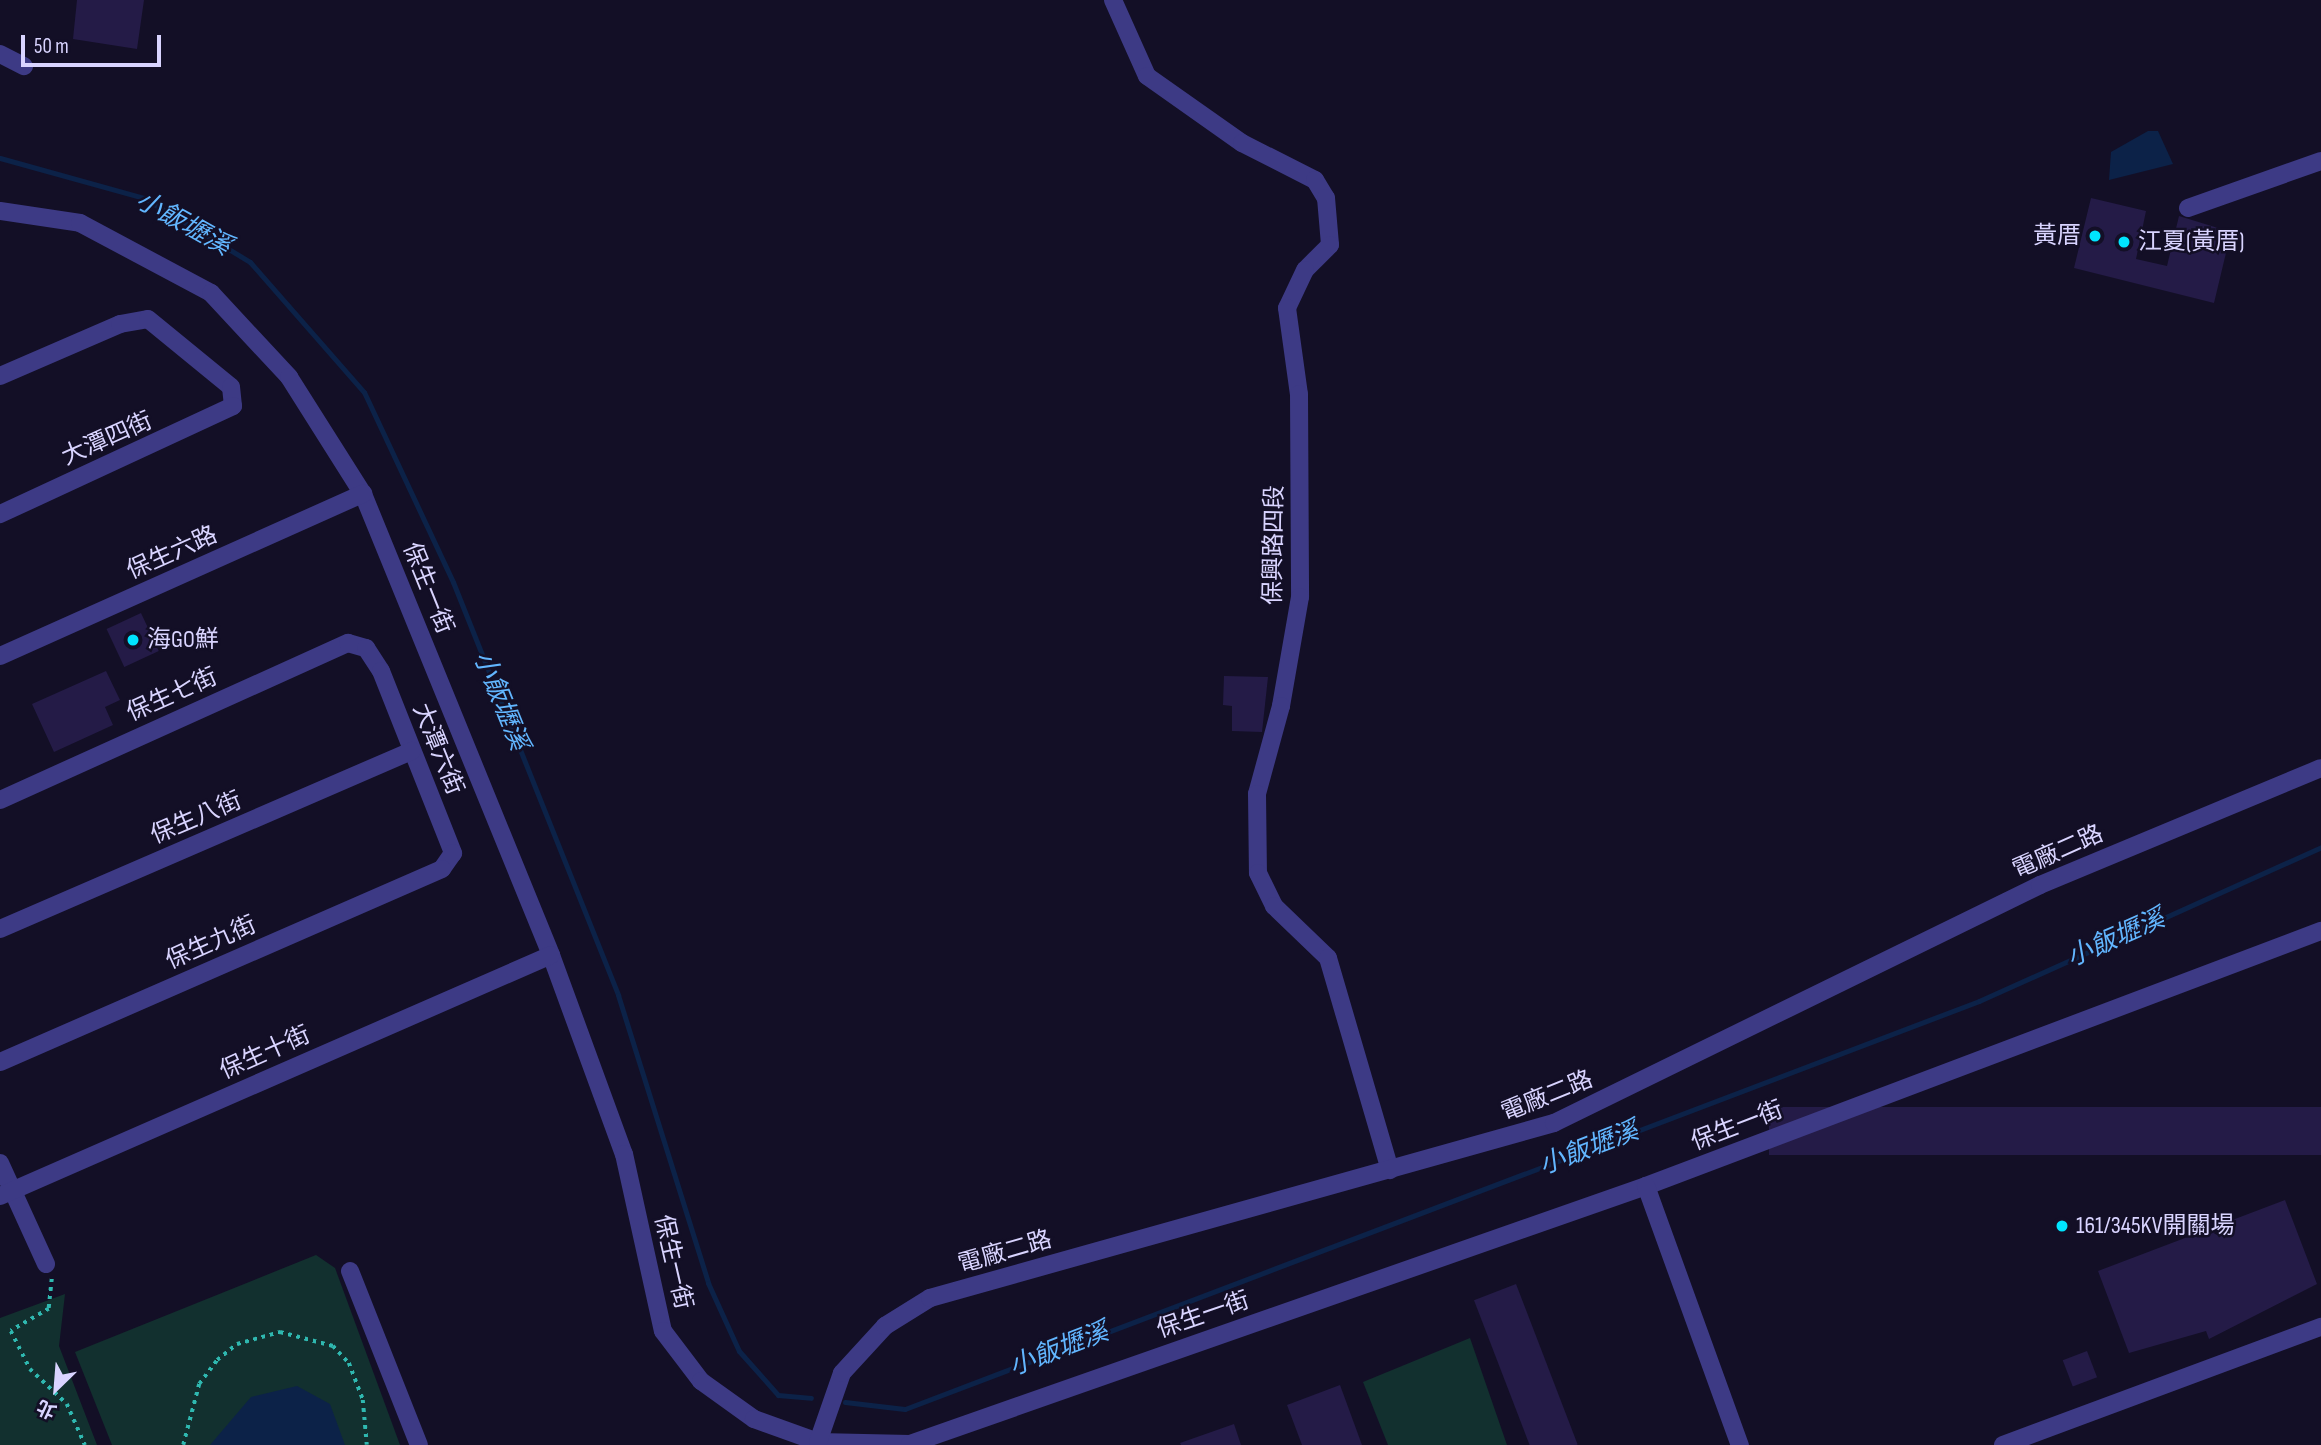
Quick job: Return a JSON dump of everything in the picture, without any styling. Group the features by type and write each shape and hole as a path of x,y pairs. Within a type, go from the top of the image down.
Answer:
{"street":[{"name":"保興路四段","path":"1113,0 1147,76 1242,143 1315,180 1326,198 1330,245 1305,270 1287,308 1298,394 1300,597 1282,706 1257,794 1258,873 1281,915 1328,958 1390,1170"},
{"path":"0,54 24,66"},
{"path":"2188,208 2321,161"},
{"name":"保生一街","path":"0,211 80,223 211,293 289,377 363,494 551,955 624,1154 663,1331 701,1381 743,1412 818,1442 910,1444 1646,1186 2321,932"},
{"name":"大潭四街","path":"0,376 120,324 148,319 232,387 233,406 0,514"},
{"name":"保生六路","path":"0,656 363,494"},
{"name":"保生七街","path":"0,800 348,643 366,648"},
{"name":"大潭六街","path":"366,648 412,751 453,853 442,870"},
{"name":"保生八街","path":"0,929 412,751"},
{"name":"電廠二路","path":"818,1442 842,1373 885,1326 930,1298 1554,1123 2040,885 2321,768"},
{"name":"保生九街","path":"0,1062 442,870"},
{"name":"保生十街","path":"7,1193 551,955"},
{"path":"0,1163 7,1193 46,1264"},
{"path":"1646,1186 1740,1445"},
{"path":"350,1271 418,1445"},
{"path":"2003,1445 2321,1327"}],"path":[{"path":"46,1264 56,1287 49,1309 10,1331 30,1369 66,1404 85,1445"},
{"path":"183,1445 199,1384 217,1360 237,1344 280,1332 333,1346 349,1363 363,1400 367,1445"}],"green space":[{"path":"316,1255 335,1268 400,1445 112,1445 75,1352"},
{"path":"65,1294 59,1346 97,1445 0,1445 0,1318"},
{"path":"1470,1338 1507,1445 1388,1445 1363,1382"}],"water":[{"path":"2148,131 2158,131 2173,164 2109,180 2111,152"},
{"path":"297,1386 330,1404 345,1445 210,1445 251,1397"}],"building":[{"path":"77,0 144,0 137,49 73,39"},
{"path":"2091,198 2146,211 2136,259 2167,266 2179,216 2231,232 2214,303 2074,268"},
{"name":"海GO鮮","path":"141,613 159,651 124,667 107,629"},
{"path":"106,671 120,700 105,707 113,725 54,752 32,704"},
{"path":"1224,676 1268,677 1262,732 1232,731 1232,706 1223,705"},
{"path":"1769,1107 2321,1107 2321,1155 1769,1155"},
{"path":"2285,1200 2317,1284 2209,1339 2206,1331 2129,1353 2098,1271"},
{"path":"1516,1284 1578,1445 1530,1445 1474,1300"},
{"path":"2087,1351 2097,1377 2073,1386 2063,1360"},
{"path":"1340,1385 1362,1445 1302,1445 1287,1405"},
{"path":"1234,1424 1241,1445 1180,1443"}],"waterway":[{"name":"小飯壢溪","path":"0,158 144,198 250,262 364,392 453,582 618,995 708,1283 739,1351 778,1395 811,1398"},
{"name":"小飯壢溪","path":"845,1402 905,1409 1979,1001 2321,847"}],"place":[{"name":"黃厝","path":"2095,236"},
{"name":"江夏(黃厝)","path":"2124,242"},
{"name":"海GO鮮","path":"133,640"},
{"name":"161/345KV開關場","path":"2062,1226"}]}
